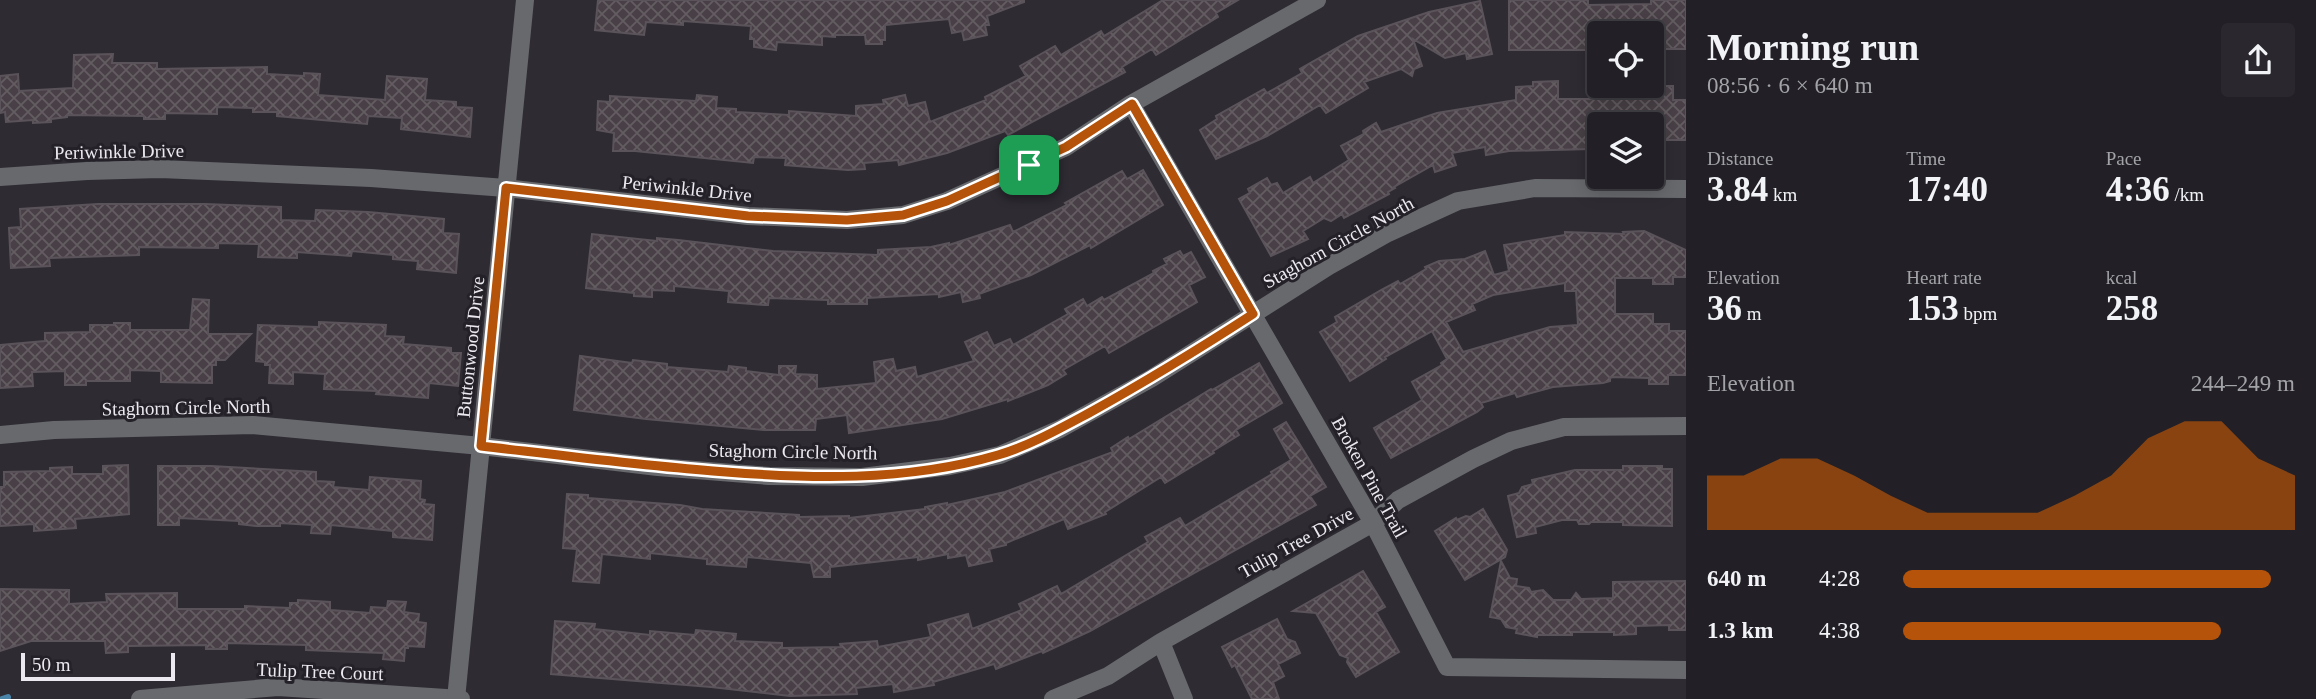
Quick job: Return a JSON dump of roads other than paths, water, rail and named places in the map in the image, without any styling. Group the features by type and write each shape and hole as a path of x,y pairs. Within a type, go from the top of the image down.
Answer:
{"street":[{"name":"Buttonwood Drive","path":"458,699 525,0"},
{"name":"Periwinkle Drive","path":"0,177 160,169 371,178 506,188 748,216 847,220 903,215 947,201 1066,147 1132,104 1317,0"},
{"name":"Broken Pine Trail","path":"1132,104 1373,523 1447,667 1686,670"},
{"name":"Staghorn Circle North","path":"0,435 54,430 253,425 769,476 862,477 950,466 1000,455 1060,429 1152,378 1329,266 1388,233 1458,201 1535,188 1686,189"},
{"name":"Tulip Tree Drive","path":"1053,699 1108,676 1161,642 1373,523 1398,500 1511,441 1564,428 1686,426"},
{"path":"1161,642 1184,699"},
{"name":"Tulip Tree Court","path":"140,699 278,687 458,699"}],"waterway":[{"path":"2,699 8,697"}]}
